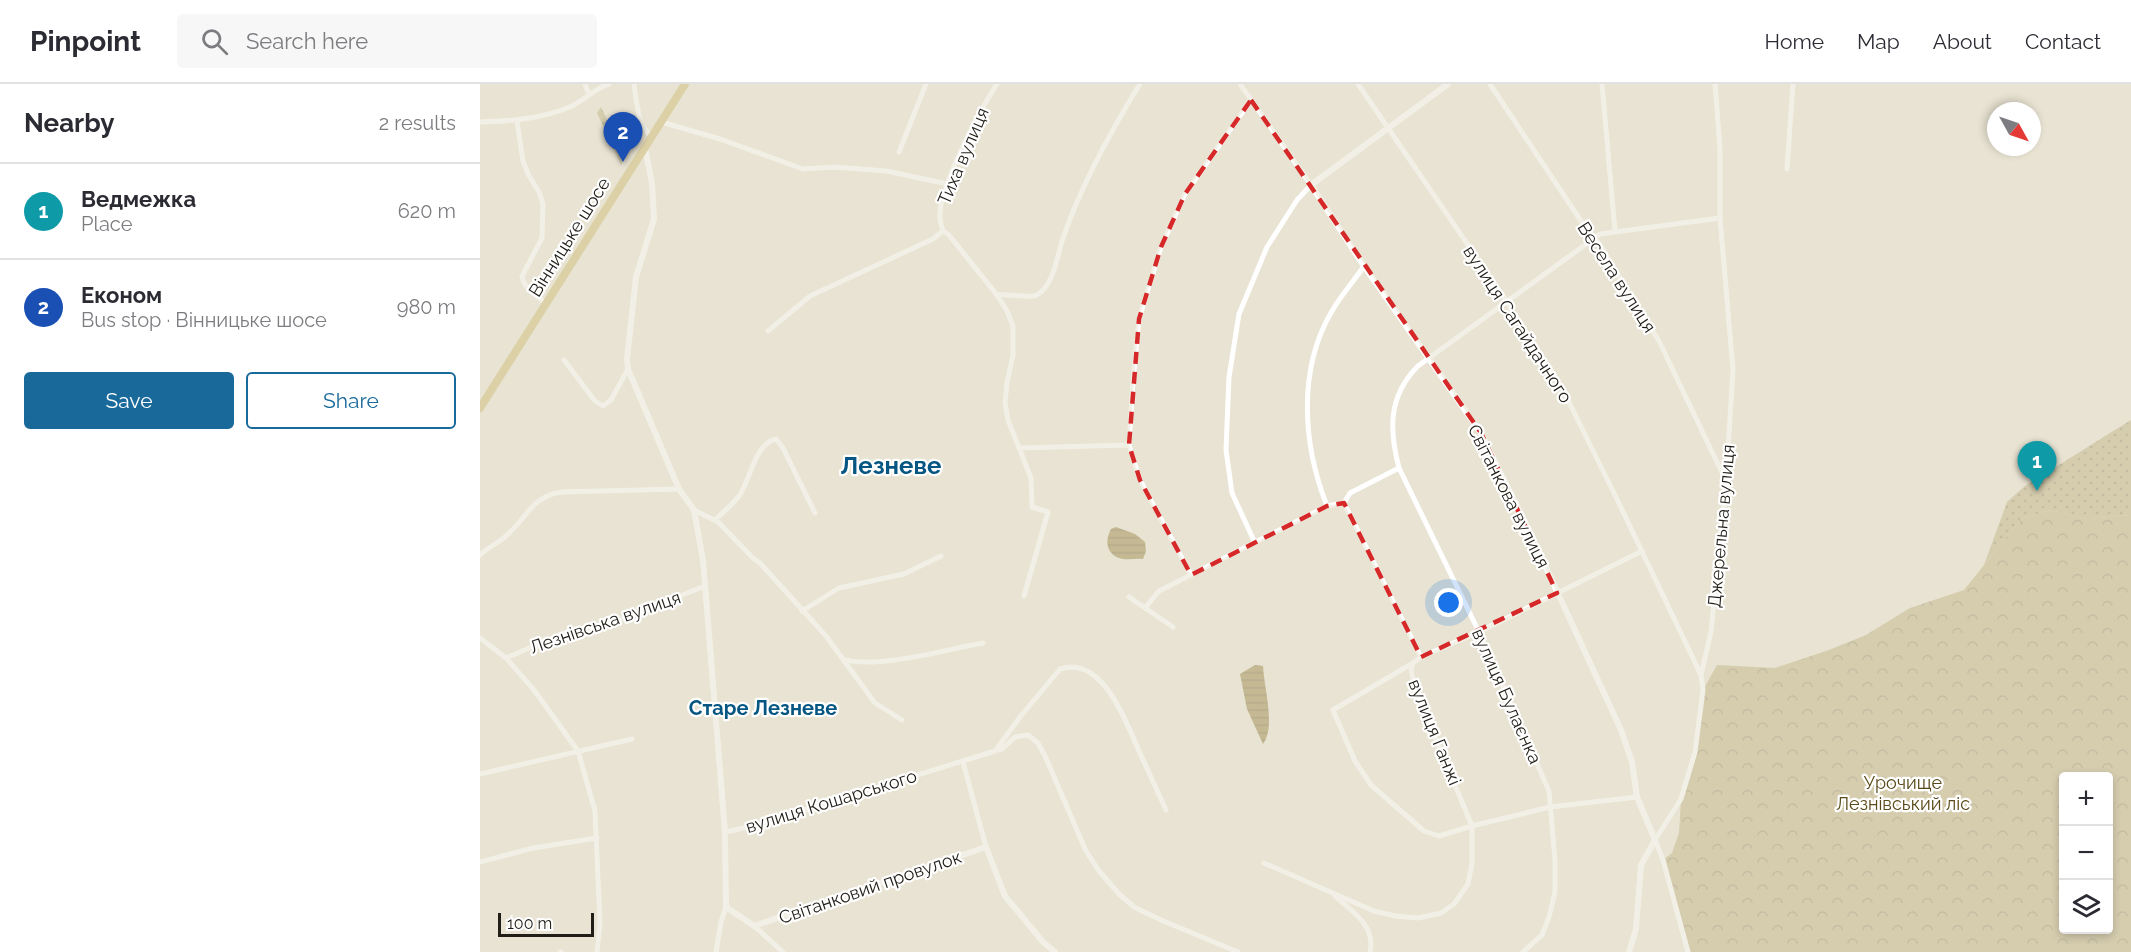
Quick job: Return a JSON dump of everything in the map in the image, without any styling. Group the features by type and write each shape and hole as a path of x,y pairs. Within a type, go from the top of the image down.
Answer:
{"main road":[{"name":"Вінницьке шосе","path":"480,408 685,84"}],"street":[{"path":"585,84 589,95"},
{"path":"480,122 517,121 544,116 574,105 601,86 609,84"},
{"path":"634,84 641,124 651,137"},
{"path":"899,152 926,84"},
{"name":"Тиха вулиця","path":"943,231 940,218 941,203 972,125 997,84"},
{"path":"997,295 1008,293 1028,297 1036,296 1047,287 1072,211 1094,164 1140,84"},
{"name":"Світанкова вулиця","path":"1240,84 1481,433 1525,522 1621,730 1632,762 1637,797 1655,840"},
{"name":"вулиця Сагайдачного","path":"1358,84 1507,302 1560,384 1701,675"},
{"path":"1255,543 1232,493 1226,450 1229,377 1239,314 1267,247 1297,200 1311,185 1448,84"},
{"name":"Весела вулиця","path":"1490,84 1593,239 1598,242 1659,341 1726,481"},
{"path":"1602,84 1615,231"},
{"name":"Джерельна вулиця","path":"1655,840 1681,799 1688,779 1698,732 1703,690 1701,675 1711,632 1726,481 1733,370 1719,218 1720,148 1715,84"},
{"path":"1787,170 1793,84"},
{"path":"1191,575 1140,480 1130,445 1139,319 1161,247 1185,194 1251,100"},
{"path":"517,121 528,174 543,204 542,238 522,280 529,290 547,304"},
{"path":"661,122 720,139 803,169 834,167 886,171 948,184"},
{"name":"вулиця Кошарського","path":"645,148 653,194 654,219 636,277 628,369 679,489 694,510 703,560 725,832 753,826 995,751"},
{"name":"вулиця Булаєнка","path":"1523,952 1542,935 1555,892 1555,860 1549,791 1479,632 1399,468 1392,443 1393,410 1410,375 1428,358 1600,234 1719,218"},
{"path":"768,331 810,296 933,239 943,231 949,235 997,295 1007,311 1012,326 1013,355 1006,382 1005,403 1008,420 1031,478 1032,507 1048,512 1024,596"},
{"path":"1327,506 1317,480 1306,419 1312,360 1319,338 1332,311 1364,266"},
{"path":"564,360 595,401 603,406 611,400 628,369"},
{"path":"715,520 742,492 755,459 769,440 776,439 783,448 815,513"},
{"path":"1019,448 1130,445"},
{"path":"1145,608 1160,591 1327,506 1344,503 1350,494 1399,468"},
{"path":"480,555 507,535 532,506 549,494 679,489"},
{"name":"вулиця Ганжі","path":"1264,863 1374,911 1395,916 1418,918 1440,913 1455,904 1468,884 1472,863 1472,825 1415,689 1411,670 1413,663 1421,657 1344,503"},
{"path":"694,510 715,520 760,563 826,636 875,703 902,720"},
{"path":"1421,657 1479,632 1642,551"},
{"path":"802,611 839,588 904,574 941,556"},
{"name":"Лезнівська вулиця","path":"506,658 569,631 606,625 705,586"},
{"path":"1129,597 1173,627"},
{"name":"Лезнівська вулиця","path":"480,638 506,658 534,690 578,751 595,811 600,923 597,952"},
{"path":"842,658 850,661 899,659 983,643"},
{"path":"1413,663 1333,710 1355,761 1371,785 1424,831 1439,836 1472,825 1550,807 1637,797"},
{"path":"995,751 1060,669 1067,667 1084,669 1104,685 1117,702 1166,810"},
{"path":"995,751 1002,749 1015,737 1028,735 1038,743 1086,851 1099,871 1119,894 1134,907 1238,952"},
{"path":"480,774 632,739"},
{"path":"963,762 986,847 1005,896 1042,942 1055,952"},
{"path":"716,952 726,907 725,832"},
{"path":"480,862 533,848 597,838"},
{"path":"1629,952 1636,928 1641,865 1655,840"},
{"path":"1655,840 1663,860 1688,952"},
{"name":"Світанковий провулок","path":"754,926 986,847"},
{"path":"1331,892 1370,931 1372,943 1370,952"},
{"path":"726,907 754,926 783,952"}],"highlighted area":[{"path":"1251,100 1481,433 1557,593 1421,657 1344,503 1327,506 1191,575 1140,480 1129,445 1139,319 1161,247 1185,194"}],"green space":[{"path":"601,107 622,152 626,155 621,165 597,113"},
{"path":"2131,420 2131,515 2087,519 2050,510 2021,519 1984,565 2007,502 2025,486"},
{"name":"Урочище Лезнівський ліс","path":"2050,510 2087,519 2131,515 2131,952 1688,952 1663,860 1672,853 1679,833 1681,799 1688,779 1703,690 1717,665 1775,668 1866,635 1910,608 1964,590 2021,519"}],"shaded area":[{"path":"1116,527 1135,534 1145,542 1146,551 1143,559 1123,559 1110,552 1109,534 1111,529"},
{"path":"1255,665 1263,666 1268,707 1269,728 1263,744 1247,709 1240,674"}],"place":[{"name":"Економ","path":"623,162"},
{"name":"Ведмежка","path":"2037,491"}],"district":[{"name":"Лезневе","path":"891,465"},
{"name":"Старе Лезневе","path":"763,708"}]}
